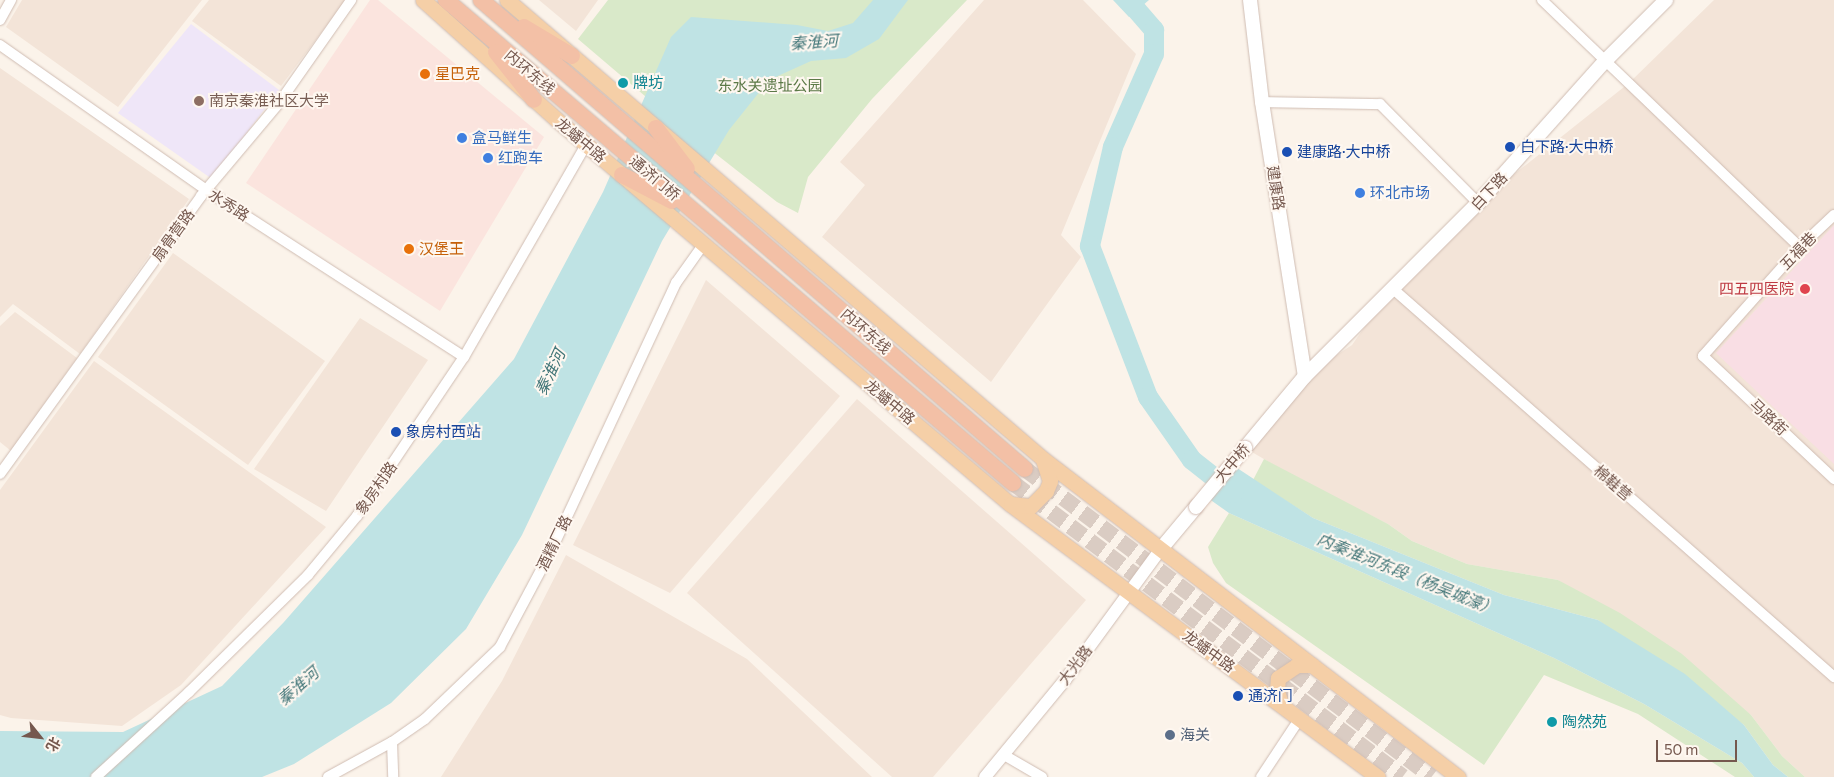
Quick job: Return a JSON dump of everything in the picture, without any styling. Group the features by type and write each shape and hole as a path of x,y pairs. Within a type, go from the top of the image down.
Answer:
{"highway":[{"name":"内环东线","path":"446,0 614,144"},
{"path":"482,1 572,56"},
{"name":"内环东线","path":"482,1 626,125"},
{"path":"471,21 534,100"},
{"name":"通济门桥","path":"626,125 706,194"},
{"path":"656,128 706,194"},
{"name":"通济门桥","path":"614,144 696,213"},
{"path":"622,175 696,213"},
{"name":"内环东线","path":"706,194 1025,468"},
{"name":"内环东线","path":"696,213 1013,484"}],"main road":[{"name":"龙蟠中路","path":"423,0 586,145 1010,504 1378,777"},
{"path":"507,0 1043,460 1458,777"},
{"name":"建康路","path":"1250,0 1262,102 1306,376"},
{"name":"白下路","path":"1306,376 1478,203 1606,60 1666,0"},
{"name":"大中桥","path":"1160,550 1306,376"},
{"path":"1010,504 1031,506 1043,495 1050,481 1043,460"},
{"path":"1281,704 1277,691 1278,678 1297,665 1312,665"}],"street":[{"path":"0,20 11,0"},
{"name":"扇骨营路","path":"0,474 206,190 279,103 351,0"},
{"path":"1542,0 1800,247"},
{"name":"水秀路","path":"0,45 206,190 464,357"},
{"path":"1262,102 1380,104 1478,203"},
{"name":"象房村路","path":"96,777 189,692 308,575 357,516 464,357 586,145"},
{"name":"五福巷","path":"1703,356 1800,247 1834,215"},
{"name":"酒精厂路","path":"328,777 392,742 425,719 500,646 552,551 676,283 703,245"},
{"name":"棉鞋营","path":"1392,288 1834,677"},
{"name":"马路街","path":"1703,356 1834,479"},
{"name":"大光路","path":"985,777 1065,680 1160,550"},
{"path":"1261,777 1300,718"},
{"path":"392,742 393,777"},
{"path":"1004,755 1042,777"}],"shaded area":[{"path":"22,0 202,0 118,107 6,27"},
{"path":"209,0 346,0 281,86 192,21"},
{"path":"370,0 378,0 544,137 440,311 246,183"},
{"path":"539,0 598,0 576,31"},
{"path":"984,0 1083,0 1136,54 1061,235 1081,257 991,382 822,237 865,185 840,162"},
{"path":"1714,0 1834,0 1834,777 1805,777 1782,756 1751,715 1558,580 1467,564 1412,541 1388,524 1303,482 1245,448 1305,376 1352,345 1392,288 1478,203 1629,83"},
{"name":"南京秦淮社区大学","path":"191,24 279,90 212,179 118,113"},
{"path":"0,68 189,199 80,354 13,304 0,317"},
{"name":"四五四医院","path":"1834,225 1834,464 1716,353"},
{"path":"173,253 325,361 248,465 98,357"},
{"path":"706,280 840,396 670,593 573,545"},
{"path":"15,312 77,358 11,451 0,442 0,326"},
{"path":"360,318 428,360 326,511 254,469"},
{"path":"94,361 326,527 181,685 122,726 11,718 0,715 0,490"},
{"path":"857,399 1086,600 933,777 892,777 687,593"},
{"path":"566,555 747,659 872,777 441,777 502,681"}],"green space":[{"name":"东水关遗址公园","path":"608,0 967,0 872,99 808,177 798,213 777,202 679,125 578,39"},
{"path":"1264,459 1388,524 1412,541 1467,564 1558,580 1620,613 1682,654 1751,715 1782,756 1805,777 1788,777 1773,765 1744,725 1598,620 1504,595 1313,518 1253,480"},
{"path":"1229,513 1554,658 1644,704 1742,763 1754,777 1735,777 1638,714 1544,675 1484,765 1226,583 1213,563 1208,547"}],"water":[{"name":"秦淮河","path":"873,0 908,0 879,39 846,58 811,61 769,80 729,130 662,241 522,535 466,629 391,703 294,764 262,777 0,777 0,731 123,732 222,686 284,622 514,359 603,192 671,37 691,17 797,25 828,31 853,23"},
{"path":"1113,0 1149,0 1129,17"},
{"path":"1231,464 1313,518 1504,595 1598,620 1685,674 1744,725 1773,765 1788,777 1754,777 1742,763 1644,704 1554,658 1229,513 1205,496"}],"waterway":[{"name":"内秦淮河东段（杨吴城濠）","path":"1128,0 1154,30 1154,54 1113,147 1090,246 1148,397 1192,460 1234,493"}],"tunnel":[{"path":"1025,469 1432,777"},
{"path":"1013,483 1403,777"}],"place":[{"name":"星巴克","path":"425,74"},
{"name":"牌坊","path":"623,83"},
{"name":"南京秦淮社区大学","path":"199,101"},
{"name":"盒马鲜生","path":"462,138"},
{"name":"白下路·大中桥","path":"1510,147"},
{"name":"建康路·大中桥","path":"1287,152"},
{"name":"红跑车","path":"488,158"},
{"name":"环北市场","path":"1360,193"},
{"name":"汉堡王","path":"409,249"},
{"name":"四五四医院","path":"1805,289"},
{"name":"象房村西站","path":"396,432"},
{"name":"通济门","path":"1238,696"},
{"name":"陶然苑","path":"1552,722"},
{"name":"海关","path":"1170,735"}]}
